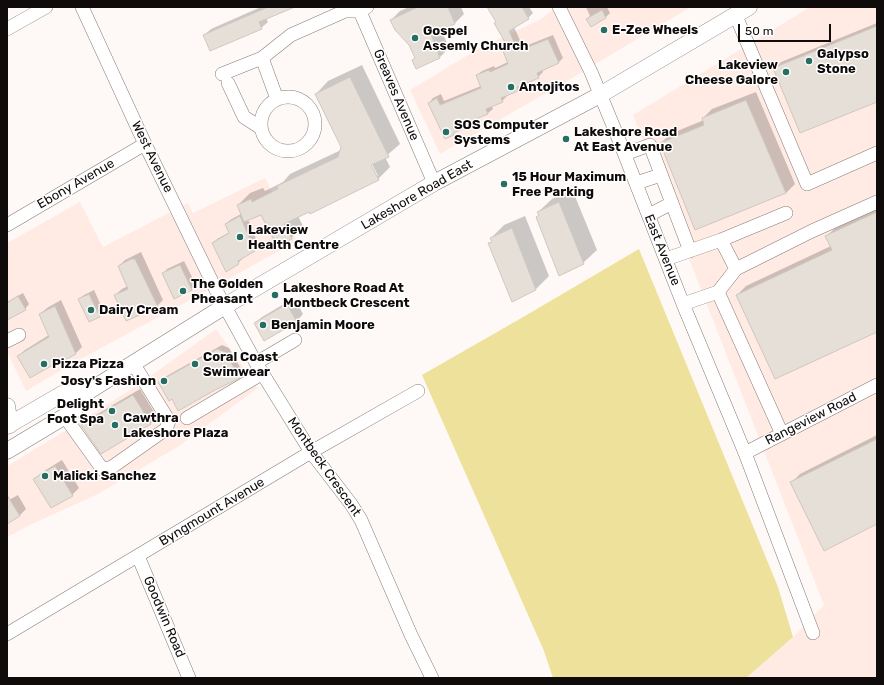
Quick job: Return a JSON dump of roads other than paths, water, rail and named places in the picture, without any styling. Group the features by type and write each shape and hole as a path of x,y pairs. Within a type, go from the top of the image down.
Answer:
{"main road":[{"name":"Lakeshore Road East","path":"14,447 72,412 89,391 225,306 434,183 600,95 749,7"},
{"name":"Lakeshore Road East","path":"8,424 62,394 89,391"},
{"path":"7,406 8,424 14,447"}],"street":[{"path":"7,29 46,7"},
{"name":"West Avenue","path":"82,7 144,144 225,306"},
{"name":"East Avenue","path":"559,7 591,72 625,154 683,304 745,453 813,633"},
{"path":"261,128 244,118 225,78 262,58 291,35 345,11 361,8"},
{"name":"Greaves Avenue","path":"361,8 434,183"},
{"path":"736,16 807,184 877,153"},
{"path":"262,58 277,99"},
{"path":"294,97 302,100 313,112 315,127 313,135 304,147 289,151 281,150 273,147 263,135 261,119 264,111 269,104 277,99 294,97"},
{"name":"Ebony Avenue","path":"7,225 144,144"},
{"path":"625,154 650,145 690,251"},
{"path":"636,183 661,174"},
{"path":"683,304 718,292 736,270 812,232 877,202"},
{"path":"648,215 672,203"},
{"path":"666,259 721,240 786,213"},
{"path":"721,240 736,270"},
{"path":"718,292 782,434"},
{"name":"Montbeck Crescent","path":"225,306 259,368 311,452 351,504 361,520 411,635 432,678"},
{"path":"7,341 19,335"},
{"path":"187,418 259,368 295,340"},
{"path":"64,417 103,470 112,467 166,429 169,420 133,363"},
{"name":"Rangeview Road","path":"745,453 877,385"},
{"name":"Byngmount Avenue","path":"7,634 311,452 418,391"},
{"name":"Goodwin Road","path":"138,556 189,678"}],"place":[{"name":"E-Zee Wheels","path":"604,30"},
{"name":"Gospel Assemly Church","path":"415,38"},
{"name":"Galypso Stone","path":"809,61"},
{"name":"Lakeview Cheese Galore","path":"786,72"},
{"name":"Antojitos","path":"511,87"},
{"name":"SOS Computer Systems","path":"446,132"},
{"name":"Lakeshore Road At East Avenue","path":"566,139"},
{"name":"15 Hour Maximum Free Parking","path":"504,184"},
{"name":"Lakeview Health Centre","path":"240,237"},
{"name":"The Golden Pheasant","path":"183,291"},
{"name":"Lakeshore Road At Montbeck Crescent","path":"275,295"},
{"name":"Dairy Cream","path":"91,310"},
{"name":"Benjamin Moore","path":"263,325"},
{"name":"Pizza Pizza","path":"44,364"},
{"name":"Coral Coast Swimwear","path":"195,364"},
{"name":"Josy's Fashion","path":"164,381"},
{"name":"Delight Foot Spa","path":"112,411"},
{"name":"Cawthra Lakeshore Plaza","path":"115,425"},
{"name":"Malicki Sanchez","path":"45,476"}]}
